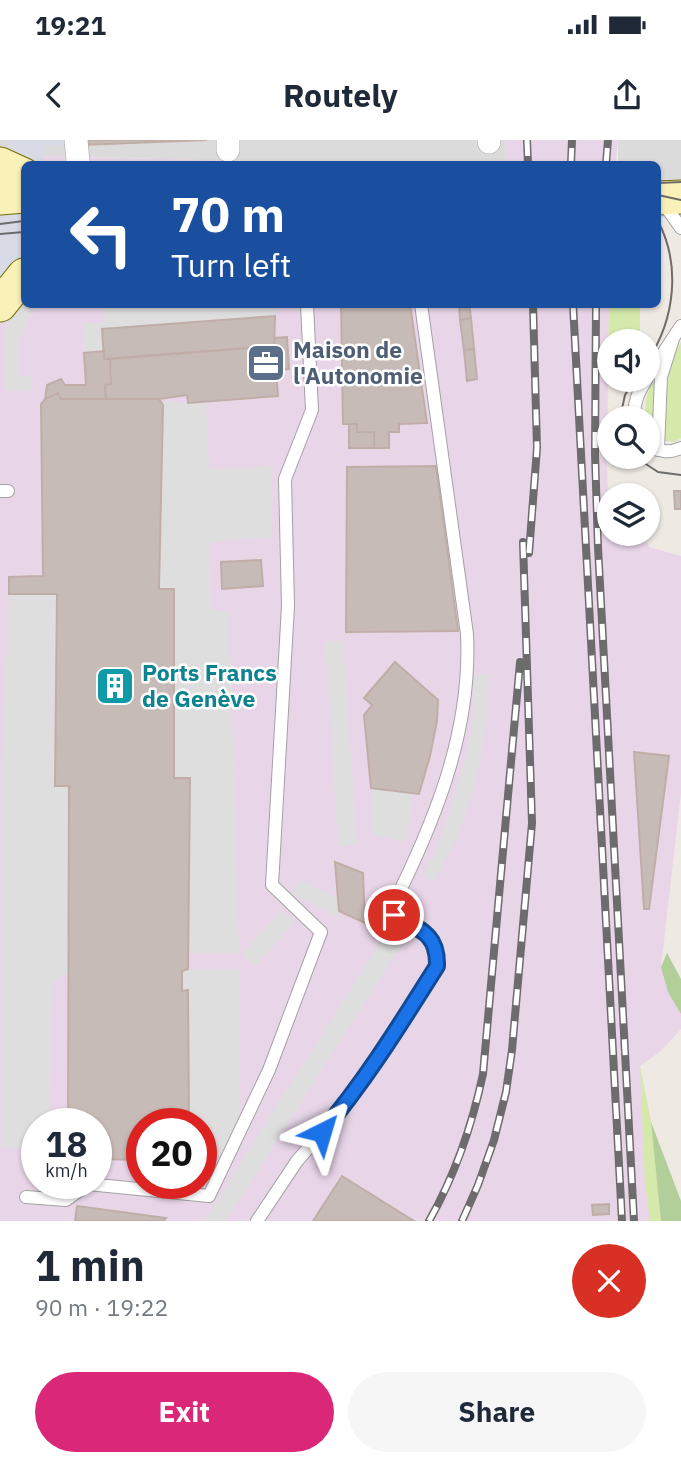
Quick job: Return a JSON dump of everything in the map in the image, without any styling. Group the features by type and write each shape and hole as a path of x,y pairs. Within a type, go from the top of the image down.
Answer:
{"main road":[{"path":"0,164 21,174"},
{"path":"661,175 681,174"},
{"path":"0,198 21,196"},
{"path":"661,198 681,197"},
{"path":"0,261 21,258"},
{"path":"0,305 21,279"}],"lane":[{"path":"661,201 669,208 681,228"},
{"path":"112,1186 209,1196 269,1070 321,933 272,885 288,606 285,479 312,410 307,308"},
{"path":"257,1221 297,1160 356,1090 437,966 436,949 430,937 388,913 413,864 442,792 457,740 468,676 467,634 422,308"},
{"path":"660,358 681,326"},
{"path":"659,406 660,377 673,339"},
{"path":"660,450 672,452 681,448"}],"shaded area":[{"path":"0,140 505,140 506,161 245,161 0,155"},
{"path":"9,140 82,140 82,145 44,146 44,161 21,161 21,298 0,312 0,155 9,148"},
{"path":"505,140 618,140 616,161 506,161"},
{"path":"618,140 681,140 681,217 661,218 661,161 618,161"},
{"path":"0,155 245,161 21,161 21,308 609,308 609,329 597,329 597,392 608,392 608,406 597,406 597,469 607,469 608,483 597,483 597,546 649,546 681,556 681,793 661,967 681,1001 681,1029 661,1051 640,1066 651,1122 661,1221 0,1221"},
{"path":"21,299 21,308 37,308 32,312 20,339 19,376 31,376 31,391 6,391 5,335 10,311"},
{"path":"102,308 274,308 275,316 103,329 104,351 84,353 83,323 104,322"},
{"path":"167,400 177,403 206,401 209,469 271,467 271,537 209,542 211,610 229,611 239,953 188,953 189,778 174,778 174,589 159,589 163,405"},
{"path":"9,594 57,594 55,786 69,786 69,972 53,982 49,1108 21,1108 21,1147 1,1148 1,781"},
{"path":"325,641 343,641 357,844 338,846"},
{"path":"475,673 489,675 486,729 479,765 471,798 455,842 434,882 423,876 441,838 456,793 472,728"},
{"path":"371,788 413,793 406,842 371,835"},
{"path":"300,880 338,898 339,911 336,917 292,893"},
{"path":"282,910 295,922 255,966 242,954"},
{"path":"386,933 403,942 226,1221 204,1221"},
{"path":"239,969 239,1118 217,1160 217,1108 189,1108 188,991 182,991 182,971"}],"green space":[{"path":"609,308 640,308 640,329 609,329"},
{"path":"681,342 681,438 674,442 665,441 669,377 675,353"},
{"path":"649,392 655,392 655,406 646,404"},
{"path":"667,953 681,979 681,1014 668,992 661,967"},
{"path":"640,1066 651,1122 661,1221 650,1221 645,1183"},
{"path":"651,1122 681,1201 681,1221 661,1221"}],"building":[{"path":"82,140 207,140 82,145"},
{"path":"341,308 411,308 427,423 399,424 399,432 389,432 389,448 374,448 374,432 357,432 357,424 343,424"},
{"path":"459,308 470,308 471,318 460,320"},
{"path":"275,316 274,346 104,359 102,329"},
{"path":"471,318 474,349 464,350 460,320"},
{"path":"287,337 289,369 276,370 274,338"},
{"path":"274,346 278,396 188,403 187,395 159,399 106,399 105,385 111,384 110,359"},
{"path":"474,349 477,379 467,381 464,350"},
{"path":"104,351 104,359 110,359 111,384 105,385 106,399 61,399 58,393 45,399 47,385 61,379 65,385 86,385 84,353"},
{"name":"Ports Francs de Genève","path":"58,393 61,399 159,399 163,405 159,589 174,589 174,778 190,778 188,969 182,971 182,991 188,990 189,1108 126,1108 126,1160 112,1159 112,1108 68,1108 69,786 55,786 57,594 9,594 9,577 43,576 41,404"},
{"path":"349,424 357,424 357,432 374,432 374,448 349,448"},
{"path":"436,466 458,631 346,632 347,467"},
{"path":"674,491 681,491 681,509 675,509"},
{"path":"261,560 263,586 222,589 221,562"},
{"path":"395,662 438,700 430,756 419,794 371,788 364,715 372,705 364,698"},
{"path":"634,752 669,756 649,909 644,909"},
{"path":"335,862 363,873 365,923 339,911"},
{"path":"342,1176 414,1221 313,1221"},
{"path":"609,1204 609,1214 593,1215 592,1205"},
{"path":"77,1206 166,1218 164,1221 75,1221"}],"tram line":[{"path":"661,183 681,182"},
{"path":"661,196 681,200"},
{"path":"0,224 21,221"},
{"path":"660,337 672,292 670,256 661,228"},
{"path":"0,234 21,232"},
{"path":"623,406 627,392"},
{"path":"653,469 681,475"}],"railway":[{"path":"527,140 528,161"},
{"path":"571,161 572,140"},
{"path":"606,161 608,140"},
{"path":"529,553 537,448 533,308"},
{"path":"573,308 622,1221"},
{"path":"596,308 595,454 598,547 634,1221"},
{"path":"462,1221 494,1140 506,1092 512,1050 532,823 523,542"},
{"path":"429,1221 462,1150 483,1074 520,662"}],"place":[{"name":"Maison de l'Autonomie","path":"266,363"},
{"name":"Ports Francs de Genève","path":"115,686"}],"route":[{"path":"322,1132 376,1062 438,963 436,949 430,937 394,915"}]}
